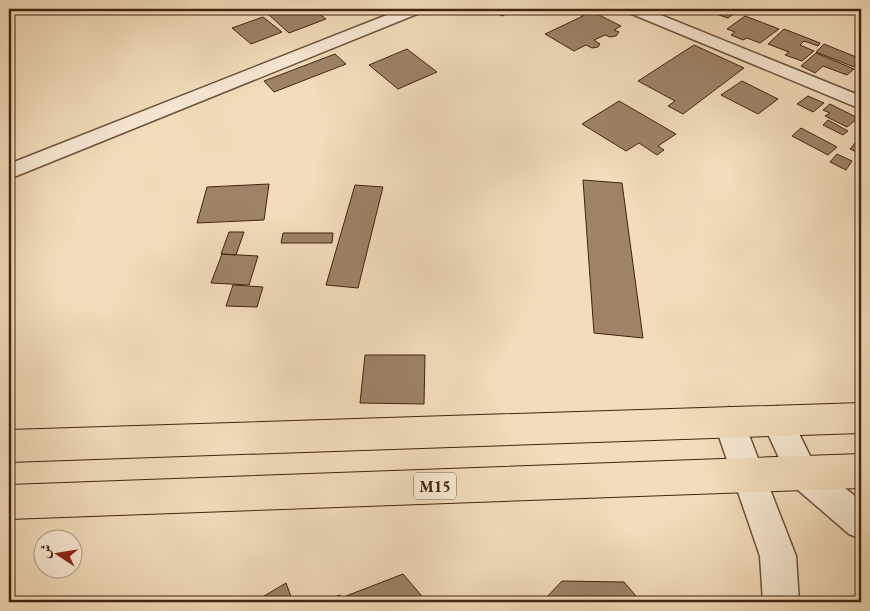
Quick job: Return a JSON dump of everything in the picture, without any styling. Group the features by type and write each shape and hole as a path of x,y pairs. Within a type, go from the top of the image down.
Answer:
{"highway":[{"path":"9,446 861,418"},
{"name":"M15","path":"9,502 861,471"}],"street":[{"path":"9,172 416,9"},
{"path":"634,9 861,103"},
{"path":"778,421 802,473 861,522"},
{"path":"729,422 778,556 781,602"}],"building":[{"path":"282,9 313,9 326,19 289,33 268,14"},
{"path":"490,9 518,9 502,16"},
{"path":"587,9 621,26 614,30 619,32 616,36 610,37 605,35 594,40 600,44 598,47 592,48 586,45 574,51 545,34 583,16 578,13"},
{"path":"727,9 736,12 728,18 719,15"},
{"path":"745,16 779,29 760,43 747,38 743,40 731,35 735,32 727,29"},
{"path":"263,17 282,32 251,44 232,28"},
{"path":"784,29 820,43 818,46 804,41 800,45 814,51 802,61 785,55 789,52 768,44"},
{"path":"824,44 861,59 854,67 816,52"},
{"path":"694,45 744,68 683,114 668,106 675,101 638,81"},
{"path":"407,49 437,72 398,89 369,65"},
{"path":"816,53 854,69 847,75 823,66 815,73 801,66"},
{"path":"335,54 346,64 274,92 264,81"},
{"path":"742,81 778,99 758,114 721,95"},
{"path":"808,96 824,103 813,112 797,104"},
{"path":"619,101 676,134 658,146 664,150 657,155 639,143 626,151 582,124"},
{"path":"830,104 858,118 847,127 825,116 830,113 823,110"},
{"path":"828,120 848,131 843,135 823,125"},
{"path":"801,128 837,147 828,155 792,136"},
{"path":"861,136 861,154 850,149"},
{"path":"837,154 852,161 846,170 830,162"},
{"path":"583,180 622,183 643,338 594,333"},
{"path":"269,184 264,220 197,223 207,187"},
{"path":"355,185 383,187 358,288 326,285"},
{"path":"229,232 244,232 236,255 221,254"},
{"path":"283,233 333,233 332,243 281,243"},
{"path":"222,254 258,256 249,285 211,283"},
{"path":"233,285 263,287 257,307 226,306"},
{"path":"365,355 425,355 424,404 360,403"},
{"path":"403,574 427,602 347,602 346,596"},
{"path":"562,581 624,582 641,602 549,602 546,598"},
{"path":"286,583 293,602 254,602"},
{"path":"340,595 342,602 321,602"},
{"path":"55,600 55,602 9,602 9,601"}]}
